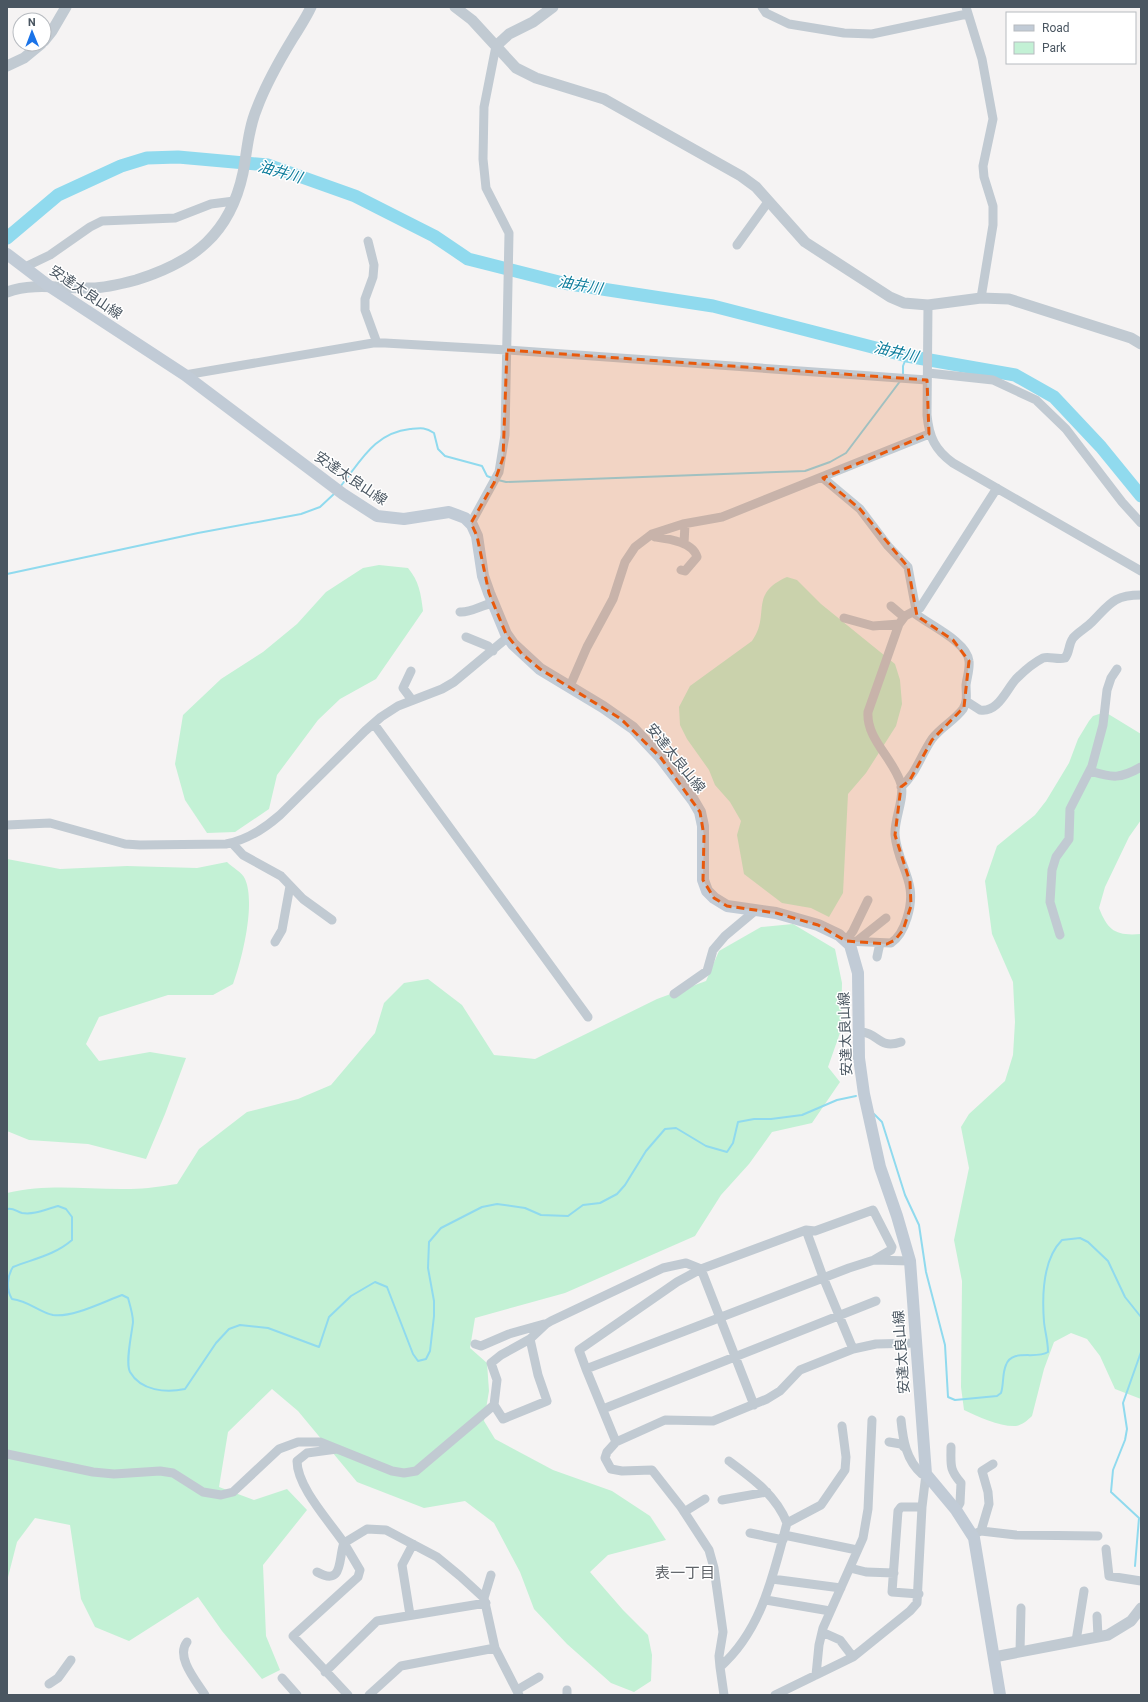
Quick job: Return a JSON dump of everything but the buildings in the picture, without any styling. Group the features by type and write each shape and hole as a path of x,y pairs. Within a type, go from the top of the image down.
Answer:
{"main road":[{"name":"安達太良山線","path":"7,254 49,286 185,375 338,490 377,516 383,518 404,519 449,512 462,516 471,523 477,536 483,576 508,637 522,654 540,668 570,686 632,728 661,758 693,800 700,812 703,826 703,880 707,891 714,898 727,906 791,916 818,925 852,941 850,945 858,973 858,1032 861,1074 880,1167 898,1216 910,1261 926,1474"},
{"path":"926,1474 976,1533 978,1559 1000,1695"}],"street":[{"path":"52,31 66,7"},
{"path":"7,292 32,287 49,286 93,288 115,286 172,265 199,250 212,238 227,218 234,201 242,175 252,125 264,91 311,7"},
{"path":"455,7 472,20 516,68 526,74 604,98 741,176 756,187 805,242 890,297 904,302 928,305 980,298 998,298 1020,302 1131,338 1141,344"},
{"path":"471,523 499,472 505,435 508,276 510,256 509,233 494,204 484,178 484,107 496,46 509,34 533,22 553,7"},
{"path":"762,7 766,13 789,24 844,33 872,34 967,10 982,59 993,118 983,166 984,177 993,206 993,225 980,298"},
{"path":"7,66 24,58 31,52"},
{"path":"25,267 50,255 90,227 102,221 175,218 211,204 234,201"},
{"path":"737,245 768,202"},
{"path":"368,241 374,265 373,276 365,299 365,310 377,343"},
{"path":"928,305 927,415 929,434 940,453 997,488 1141,571"},
{"path":"185,375 377,343 507,350 903,378 927,373 993,380 1036,400 1066,429 1122,502 1141,523"},
{"path":"570,686 587,647 613,599 625,562 635,548 652,534 685,524 722,517 823,478 929,434"},
{"path":"823,478 860,509 888,546 908,567 915,611 921,619 943,632 953,640 968,657 966,701 958,715 932,740 910,780 901,788"},
{"path":"844,618 873,626 901,620 920,608 997,488"},
{"path":"684,544 685,524"},
{"path":"652,534 655,537 684,544 696,552 697,557 685,571 681,570"},
{"path":"966,701 980,710 990,709 1003,698 1017,678 1038,661 1045,658 1065,658 1068,654 1073,638 1114,600 1120,597 1141,595"},
{"path":"460,612 467,612 480,606 493,603"},
{"path":"891,606 901,620"},
{"path":"852,941 891,943 899,936 906,924 911,906 910,882 895,835 901,788 899,778 870,728 868,718 871,705 901,620"},
{"path":"466,637 488,646 493,651"},
{"path":"7,825 50,824 124,844 232,843 256,833 280,815 374,724 391,710 412,700 442,689 493,651 508,637"},
{"path":"1060,934 1050,902 1052,870 1056,856 1069,839 1070,809 1072,802 1090,771 1103,725 1107,690 1111,678 1117,669"},
{"path":"411,671 403,688 412,700"},
{"path":"374,724 588,1017"},
{"path":"1090,771 1105,776 1116,777 1126,775 1141,767"},
{"path":"232,843 243,855 281,876 303,899 332,920"},
{"path":"276,942 282,930 290,886"},
{"path":"852,941 853,931 868,900"},
{"path":"674,994 707,971 713,950 725,936 756,910"},
{"path":"852,941 886,918"},
{"path":"878,957 880,943"},
{"path":"858,1032 869,1033 883,1044 894,1045 901,1042"},
{"path":"586,1369 823,1277 874,1260 891,1250 892,1247 873,1210 815,1231 806,1230 701,1269 677,1282 578,1350 616,1442"},
{"path":"806,1230 823,1277 853,1349"},
{"path":"874,1260 910,1261"},
{"path":"474,1344 481,1346 509,1334 546,1324 663,1268 686,1263 701,1269 734,1357 754,1405"},
{"path":"603,1409 876,1302"},
{"path":"530,1339 538,1375 547,1401 503,1419 494,1405 497,1380 491,1363 501,1354 530,1339 546,1324"},
{"path":"724,1695 719,1656 723,1632 714,1568 709,1550 684,1512 652,1470 622,1471 611,1469 605,1458 607,1452 616,1442 665,1420 699,1422 713,1421 754,1405 780,1391 800,1370 853,1349 876,1344 916,1343"},
{"path":"7,1454 93,1472 114,1474 160,1471 173,1473 203,1492 221,1496 233,1492 275,1452 288,1445 308,1441 320,1442 340,1449 392,1471 404,1473 416,1471 494,1405"},
{"path":"816,1675 822,1632 862,1538 868,1509 872,1420"},
{"path":"775,1695 853,1657 910,1612 917,1603 919,1594 922,1507 926,1474 922,1474 918,1471 904,1447 901,1420"},
{"path":"787,1523 821,1505 845,1470 846,1458 842,1426"},
{"path":"889,1442 901,1444 904,1447"},
{"path":"340,1449 307,1453 297,1461 297,1467 305,1487 344,1543 360,1570 358,1577 293,1636 348,1695"},
{"path":"954,1452 950,1468 953,1475 961,1483 960,1503 956,1510"},
{"path":"720,1667 731,1657 744,1641 766,1600 787,1523 779,1504 767,1492 729,1461"},
{"path":"993,1464 982,1471 988,1492 989,1504 976,1533 1098,1536"},
{"path":"722,1500 767,1492"},
{"path":"684,1512 704,1499"},
{"path":"919,1594 892,1592 899,1508 907,1506 922,1507"},
{"path":"316,1572 327,1576 335,1574 341,1566 341,1551 344,1543 367,1529 386,1530 437,1557 485,1601"},
{"path":"750,1533 784,1537 857,1550"},
{"path":"410,1615 402,1565 413,1544"},
{"path":"1106,1549 1110,1576 1141,1581"},
{"path":"850,1568 866,1572 894,1574"},
{"path":"491,1575 485,1601 495,1648 517,1694 539,1677"},
{"path":"772,1579 841,1588"},
{"path":"1076,1642 1084,1591"},
{"path":"766,1600 830,1611"},
{"path":"325,1672 377,1621 485,1601"},
{"path":"1020,1652 1021,1608"},
{"path":"994,1657 1098,1637 1121,1629 1141,1610"},
{"path":"1097,1616 1098,1637"},
{"path":"822,1632 840,1640 853,1657"},
{"path":"187,1642 184,1647 184,1652 188,1670 205,1695"},
{"path":"369,1695 401,1666 495,1648"},
{"path":"49,1684 58,1678 71,1660"},
{"path":"282,1678 298,1695"}],"highlighted area":[{"path":"507,350 927,380 929,434 823,478 860,509 908,567 917,616 953,640 969,661 964,707 932,740 910,780 901,787 895,835 910,882 911,906 903,930 895,940 887,944 846,941 818,925 776,913 727,906 714,898 703,880 704,836 700,812 661,758 621,719 540,669 522,654 506,634 489,593 477,536 471,523 494,483 503,458"}],"green space":[{"path":"379,565 408,568 415,578 419,588 423,611 376,679 340,699 318,720 277,775 269,809 235,832 207,833 185,800 175,764 183,715 221,679 263,652 297,624 326,592 363,568"},
{"path":"787,577 797,580 821,604 895,664 900,680 902,704 896,726 866,773 848,794 843,893 829,917 811,908 782,903 744,874 737,835 741,821 730,802 715,785 709,770 687,739 680,725 679,707 690,686 752,641 760,622 764,598 775,584"},
{"path":"1105,712 1141,734 1141,820 1129,837 1105,887 1099,908 1106,922 1114,930 1125,934 1141,934 1141,1399 1115,1389 1100,1356 1087,1339 1071,1333 1054,1342 1044,1369 1032,1416 1020,1425 1010,1426 990,1421 964,1410 961,1387 962,1281 954,1240 969,1168 961,1127 969,1114 1005,1081 1013,1055 1015,1022 1013,982 992,934 985,881 997,846 1035,815 1046,801 1069,763 1078,739 1089,721 1093,716"},
{"path":"7,859 60,869 127,866 197,868 227,862 240,872 245,879 248,889 248,916 244,947 233,984 213,995 168,995 99,1017 86,1044 99,1061 150,1052 186,1058 146,1159 88,1144 29,1140 7,1131"},
{"path":"793,924 835,949 842,983 841,1030 828,1067 840,1082 812,1123 772,1132 749,1164 721,1195 695,1236 565,1293 475,1318 470,1348 487,1363 489,1391 484,1421 495,1439 553,1470 612,1491 650,1516 666,1540 608,1555 590,1572 623,1610 648,1635 652,1655 651,1681 634,1692 611,1683 567,1644 534,1609 520,1572 494,1523 465,1501 424,1508 357,1482 298,1411 272,1389 228,1432 219,1487 254,1500 287,1489 307,1510 263,1565 266,1636 280,1670 262,1679 222,1631 198,1597 129,1641 95,1627 81,1599 70,1525 35,1518 17,1542 7,1581 7,1193 39,1188 137,1189 177,1184 199,1149 247,1112 298,1099 331,1085 375,1033 384,1003 404,983 428,979 462,1005 494,1055 535,1059 657,999 706,981 719,951 761,927"}],"waterway":[{"name":"油井川","path":"7,238 58,195 121,166 147,158 178,157 268,165 355,196 434,236 468,259 563,283 713,306 907,356 1015,375 1054,397 1101,447 1141,496"},
{"path":"903,375 903,366 907,356"},
{"path":"498,480 506,482 805,471 830,462 846,453 901,380"},
{"path":"340,487 362,458 378,442 387,436 398,432 417,428 423,428 434,433 438,449 445,456 482,466 487,476 492,478"},
{"path":"7,574 198,533 301,514 320,507 335,493"},
{"path":"7,1209 13,1209 22,1213 31,1213 58,1206 66,1209 72,1217 72,1240 51,1253 13,1267 9,1275 8,1283 12,1299 24,1302 48,1314 61,1315 78,1312 122,1295 128,1298 133,1322 128,1355 130,1372 147,1387 170,1391 185,1389 216,1343 229,1329 240,1325 268,1328 319,1347 329,1317 351,1296 375,1282 387,1287 413,1354 418,1361 426,1359 430,1351 434,1301 428,1268 429,1242 441,1228 482,1207 497,1204 525,1208 541,1215 568,1216 583,1205 600,1203 617,1194 625,1185 646,1151 665,1129 676,1128 706,1146 727,1152 733,1143 738,1122 754,1119 771,1119 802,1115 837,1100 856,1096"},
{"path":"874,1114 882,1122 905,1195 919,1225 926,1272 945,1345 948,1397 955,1400 997,1396 1001,1393 1003,1375 1009,1360 1013,1357 1037,1355 1048,1352 1043,1312 1045,1278 1051,1257 1062,1240 1080,1238 1088,1242 1108,1261 1125,1297 1141,1317"},
{"path":"1135,1566 1139,1518 1111,1492 1113,1470 1125,1440 1127,1429 1123,1403 1141,1352"}],"district":[{"name":"表一丁目","path":"685,1573"}]}
